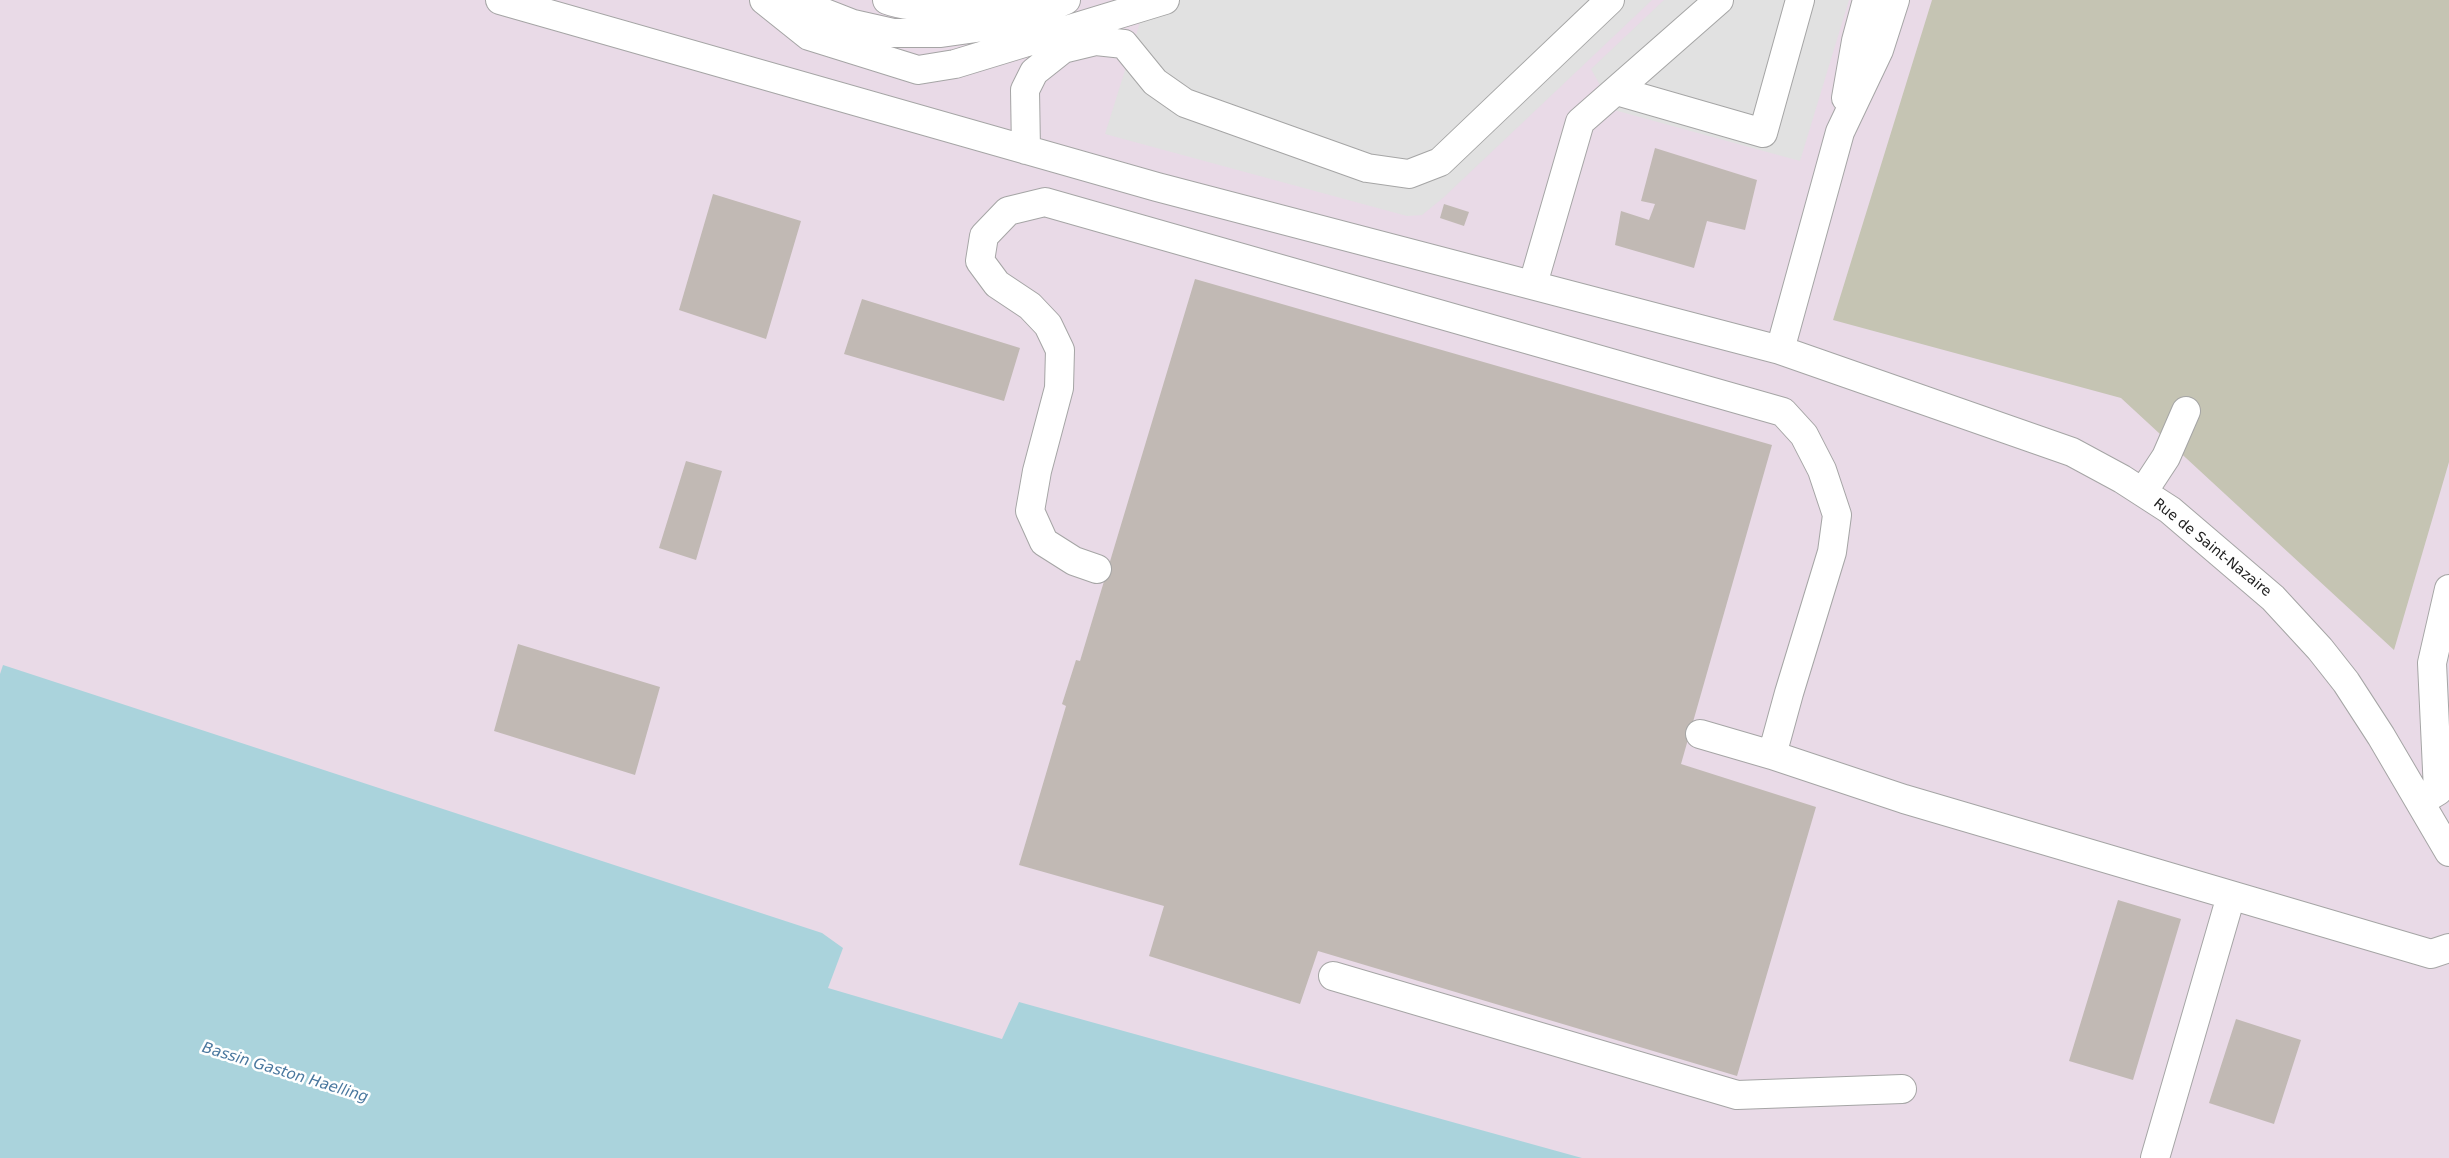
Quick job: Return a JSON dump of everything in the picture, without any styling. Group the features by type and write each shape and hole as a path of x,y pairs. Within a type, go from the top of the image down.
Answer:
{"street":[{"name":"Rue de Saint-Nazaire","path":"500,0 1157,187 1780,350 2072,452 2143,492 2170,510 2274,598 2320,649 2346,682 2376,728 2449,852"},
{"path":"764,0 809,36 918,70 955,64 1165,0"},
{"path":"800,0 807,6 853,24 894,33 941,33 1012,23 1066,0"},
{"path":"887,0 898,4 957,8 1034,0"},
{"path":"1026,150 1025,90 1034,72 1063,49 1096,41 1173,0"},
{"path":"1096,41 1124,44 1155,82 1185,103 1367,168 1409,174 1440,162 1610,0"},
{"path":"1533,284 1580,122 1720,0"},
{"path":"1617,91 1763,133 1800,0"},
{"path":"1780,350 1840,132 1856,41 1867,0"},
{"path":"1840,132 1879,50 1895,0"},
{"path":"1097,569 1074,561 1044,542 1030,511 1037,471 1060,388 1060,350 1048,325 1030,306 997,284 980,261 984,236 1008,210 1045,202 1783,412 1804,435 1822,470 1837,514 1832,552 1786,701 1772,755"},
{"path":"2143,492 2166,457 2186,411"},
{"path":"2420,802 2438,792 2432,663 2447,605"},
{"path":"1700,734 1772,755 1904,799 2430,954 2449,948"},
{"path":"2156,1158 2231,896"},
{"path":"1333,976 1738,1095 1902,1089"}],"shaded area":[{"path":"0,0 2449,0 2449,1158 0,1158"},
{"path":"1147,0 1652,0 1443,198 1422,215 1407,216 1105,134"},
{"path":"1664,0 1849,0 1800,161 1614,110 1591,69"},
{"path":"1932,0 2449,0 2449,462 2394,650 2121,398 1833,320"}],"water":[{"name":"Bassin Gaston Haelling","path":"3,665 822,933 843,948 828,988 1002,1039 1019,1002 1582,1158 0,1158 0,674"}],"building":[{"path":"1655,148 1757,180 1745,230 1707,221 1694,268 1615,245 1621,211 1649,220 1655,204 1641,201"},
{"path":"713,194 801,221 766,339 679,310"},
{"path":"1444,204 1469,212 1464,226 1440,218"},
{"path":"1195,279 1772,445 1681,764 1816,807 1737,1076 1318,951 1300,1004 1149,956 1164,906 1019,865 1066,706 1062,704 1076,660 1080,661"},
{"path":"862,299 1020,348 1004,401 844,354"},
{"path":"686,461 722,471 696,560 659,548"},
{"path":"518,644 660,687 635,775 494,731"},
{"path":"2118,900 2181,919 2133,1080 2069,1061"},
{"path":"2236,1019 2301,1040 2274,1124 2209,1103"}]}
